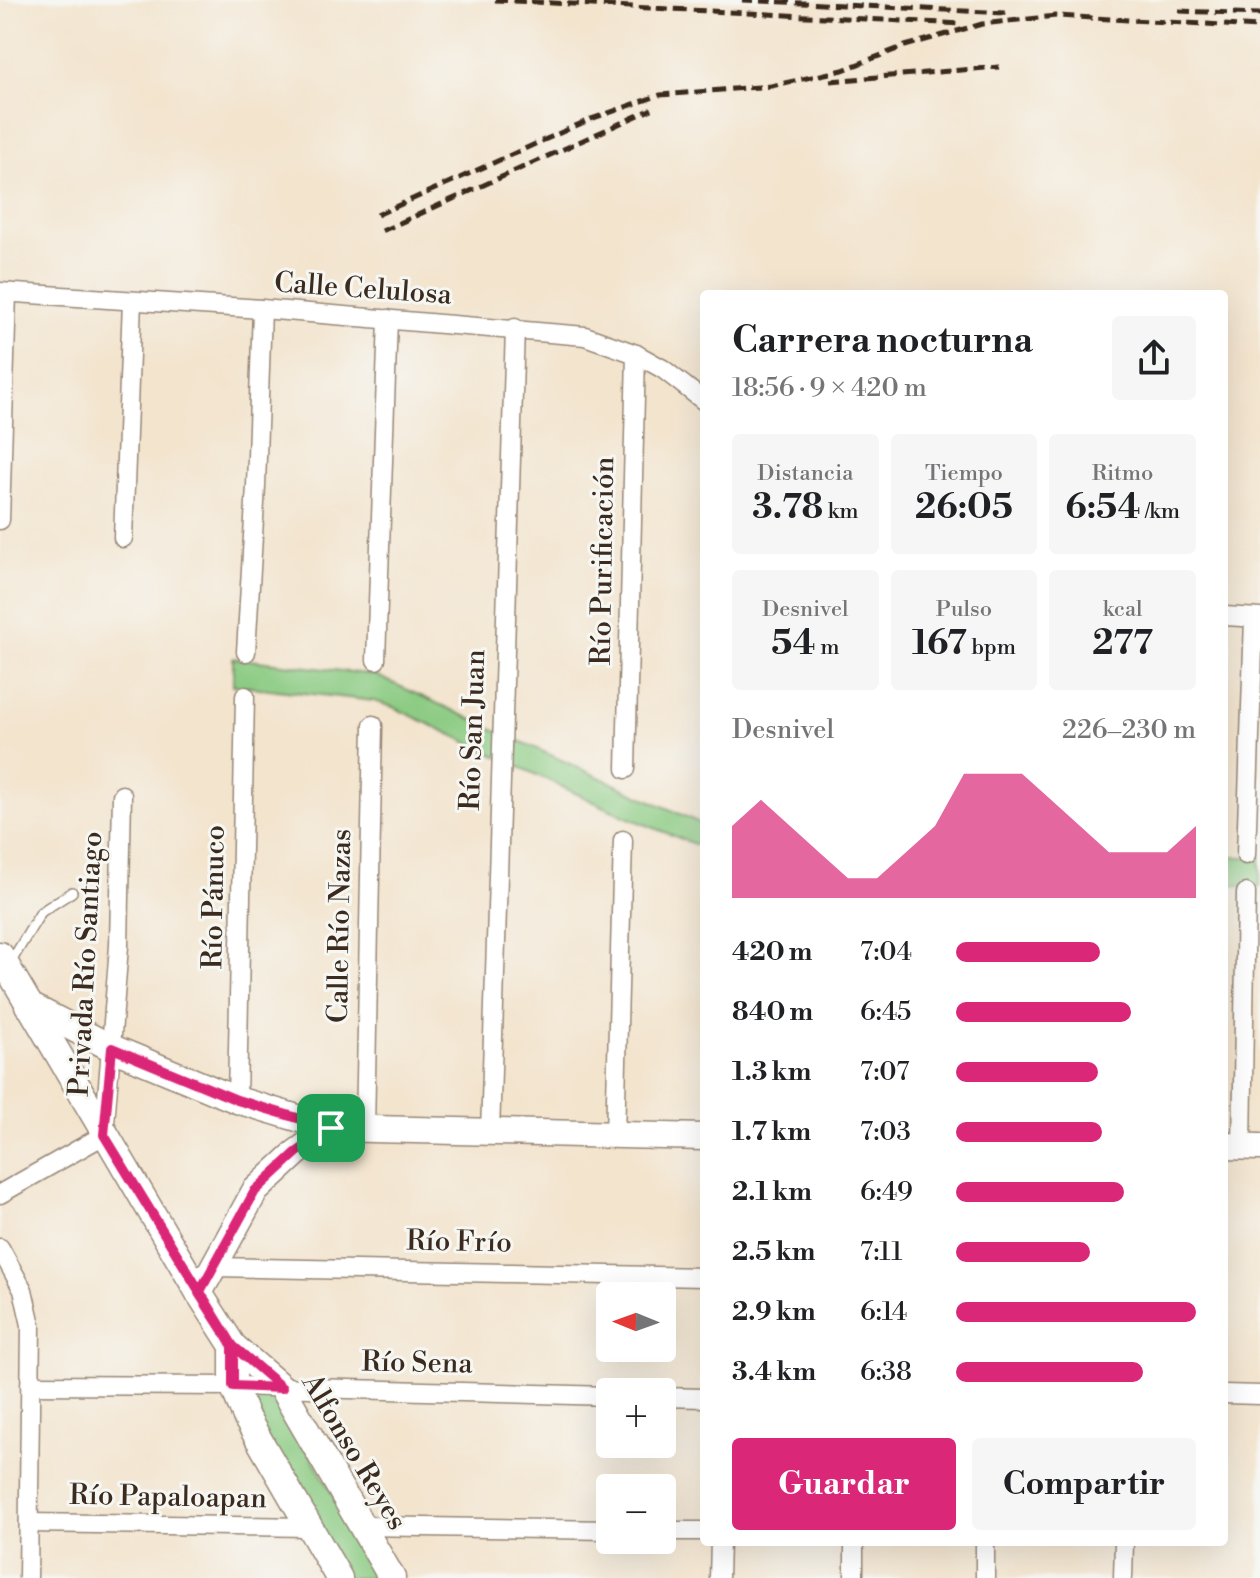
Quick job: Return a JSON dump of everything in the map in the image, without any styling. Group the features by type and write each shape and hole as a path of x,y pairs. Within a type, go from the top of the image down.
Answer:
{"street":[{"name":"Calle Celulosa","path":"3,292 515,328 585,336 636,354 663,369 700,398"},
{"path":"0,520 3,292"},
{"path":"123,538 132,301"},
{"path":"246,652 262,309"},
{"path":"376,660 388,319"},
{"name":"Río San Juan","path":"490,1134 515,328"},
{"name":"Río Purificación","path":"626,769 636,354"},
{"path":"1228,616 1257,618 1246,855"},
{"name":"Río Pánuco","path":"237,1100 245,696"},
{"name":"Calle Río Nazas","path":"365,1129 373,725"},
{"name":"Privada Río Santiago","path":"104,1135 119,946 122,795"},
{"path":"615,1136 623,840"},
{"path":"1242,1147 1246,893"},
{"name":"Alfonso Reyes","path":"4,962 199,1293 233,1346 282,1388 392,1578"},
{"path":"28,1005 112,1048 237,1100 331,1128 700,1137"},
{"path":"199,1293 255,1191 296,1153 331,1128"},
{"path":"0,1194 104,1135"},
{"path":"0,1248 29,1306 28,1578"},
{"name":"Río Frío","path":"213,1267 700,1277"},
{"path":"233,1346 233,1386 247,1419 339,1578"},
{"name":"Río Sena","path":"30,1385 233,1386 596,1396"},
{"path":"1228,1394 1260,1395"},
{"path":"676,1397 700,1398"},
{"name":"Río Papaloapan","path":"29,1523 307,1527"},
{"path":"360,1526 596,1530"},
{"path":"676,1531 700,1531"},
{"path":"719,1578 720,1546"},
{"path":"854,1546 854,1578"},
{"path":"985,1546 985,1578"},
{"path":"1123,1578 1124,1546"}],"lane":[{"path":"4,962 41,912 72,892"}],"green space":[{"path":"233,658 375,675 700,823 700,846 624,816 393,707 374,701 233,685"},
{"path":"1228,857 1260,857 1260,886 1228,885"},
{"path":"257,1393 279,1399 380,1578 342,1578 243,1397"}],"railway":[{"path":"495,0 962,24"},
{"path":"742,0 1006,13"},
{"path":"1179,11 1260,14"},
{"path":"377,215 591,119 660,95 771,86 843,70 905,46 982,24 1056,16 1260,27"},
{"path":"830,81 999,67"},
{"path":"382,231 652,109"}],"route":[{"path":"331,1128 237,1100 112,1048 104,1135 199,1293 233,1346 233,1386 282,1388 233,1346 199,1293 233,1226 255,1191 296,1153 331,1128"}]}
